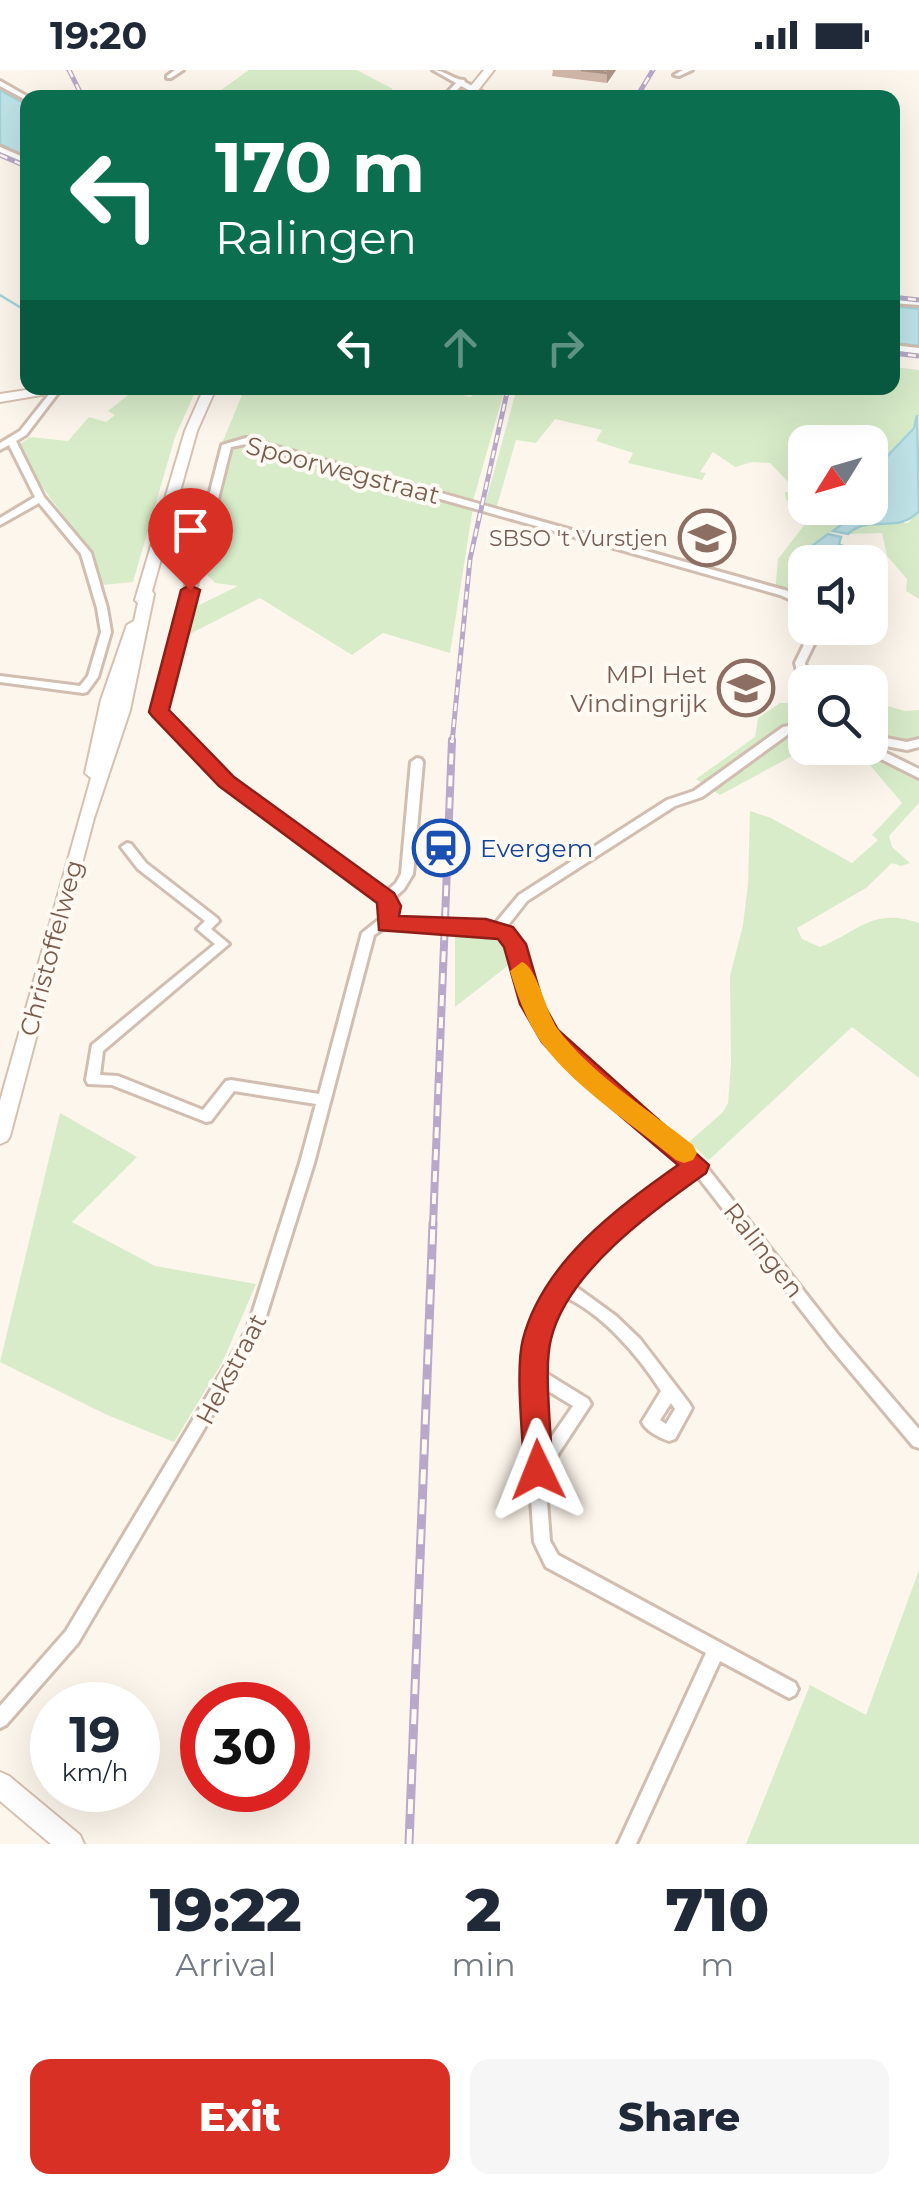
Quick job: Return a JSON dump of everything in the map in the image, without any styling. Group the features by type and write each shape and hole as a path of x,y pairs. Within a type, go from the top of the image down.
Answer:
{"main road":[{"path":"475,88 489,70"},
{"name":"Christoffelweg","path":"0,1136 86,818 124,704 146,594 191,430 207,395"},
{"path":"0,1785 71,1844"}],"street":[{"path":"169,77 180,70"},
{"path":"436,70 478,90"},
{"path":"677,74 689,70"},
{"path":"453,90 462,81"},
{"path":"0,447 23,433 53,395"},
{"path":"0,679 83,690 93,678 106,632 86,554 40,498 12,441"},
{"name":"Spoorwegstraat","path":"386,898 226,782 159,712 227,445 246,441 788,595"},
{"path":"0,522 40,498"},
{"path":"417,762 407,874 386,898 390,906 387,924 498,929 523,898 672,803 698,794 788,730"},
{"path":"888,742 907,746 919,742"},
{"path":"888,758 919,774"},
{"path":"127,847 142,866 213,921 203,930 223,944 97,1050 93,1080 113,1080 206,1118 232,1085 324,1100"},
{"name":"Hekstraat","path":"0,1718 72,1637 254,1332 269,1294 368,934 375,926 387,924"},
{"name":"Ralingen","path":"498,929 515,944 532,1004 550,1036 584,1070 697,1165 845,1355 919,1442"},
{"path":"697,1165 625,1217 545,1310 536,1342 534,1374 546,1554 789,1690"},
{"path":"562,1286 624,1330 670,1391"},
{"path":"534,1374 583,1404 538,1470"},
{"path":"627,1844 716,1650"}],"green space":[{"path":"249,70 357,70 393,89 391,90 221,90"},
{"path":"900,368 919,370 919,415 907,437 888,456 888,425 788,425 788,482 770,463 752,462 735,467 713,452 700,472 706,473 702,480 628,463 633,453 596,441 602,430 555,419 536,443 516,440 497,506 485,504 515,395 900,395"},
{"path":"128,395 194,395 175,437 133,582 103,585 85,547 18,445 30,437 68,441 89,417 106,422 115,415 108,411"},
{"path":"242,395 503,395 473,501 248,439 222,443"},
{"path":"246,444 473,508 450,653 383,633 352,655 260,598 186,636 193,608 238,586 215,583 202,569 231,448"},
{"path":"919,511 919,599 906,591 907,579 888,557 882,533 848,534 862,525 908,523"},
{"path":"804,525 840,525 813,545 789,545"},
{"path":"788,546 788,599 775,593 778,559"},
{"path":"780,703 788,703 788,758 720,795 696,779 755,737 758,718"},
{"path":"888,706 919,710 919,738 912,741 888,738"},
{"path":"888,763 919,780 919,803 889,836 892,847 910,863 892,863 866,888 797,928 802,939 820,947 878,919 919,923 919,1078 852,1027 709,1160 689,1142 728,1103 730,976 748,884 750,811 771,818 852,863 878,840 872,835 902,803 870,765"},
{"path":"455,932 506,939 514,961 455,1007"},
{"path":"60,1113 137,1157 72,1222 155,1266 256,1284 223,1361 174,1442 105,1414 0,1362"},
{"path":"919,1570 919,1844 746,1844 810,1685 866,1715"}],"water":[{"path":"0,90 20,101 20,154 0,144"},
{"path":"900,307 919,309 919,346 900,344"},
{"path":"917,415 919,511 902,522 888,523 888,456 914,428"},
{"path":"841,525 865,525 848,534 833,531"},
{"path":"828,534 841,537 841,545 813,545"}],"waterway":[{"path":"0,295 20,307"}],"railway":[{"path":"69,70 79,90"},
{"path":"641,90 653,70"},
{"path":"0,155 20,164"},
{"path":"900,298 919,300"},
{"path":"900,354 919,356"},
{"path":"452,743 470,559 506,395"},
{"path":"433,1226 452,740"},
{"path":"409,1844 433,1223"}],"slow traffic":[{"path":"522,971 532,1004 550,1036 584,1070 684,1153"}],"place":[{"name":"SBSO 't Vurstjen","path":"707,538"},
{"name":"MPI Het Vindingrijk","path":"746,688"},
{"name":"Evergem","path":"441,848"}],"route":[{"path":"190,590 159,712 226,782 386,898 390,902 387,924 486,928 506,933 515,944 532,1004 550,1036 584,1070 697,1165 625,1217 545,1310 536,1342 534,1374 538,1470"}]}
